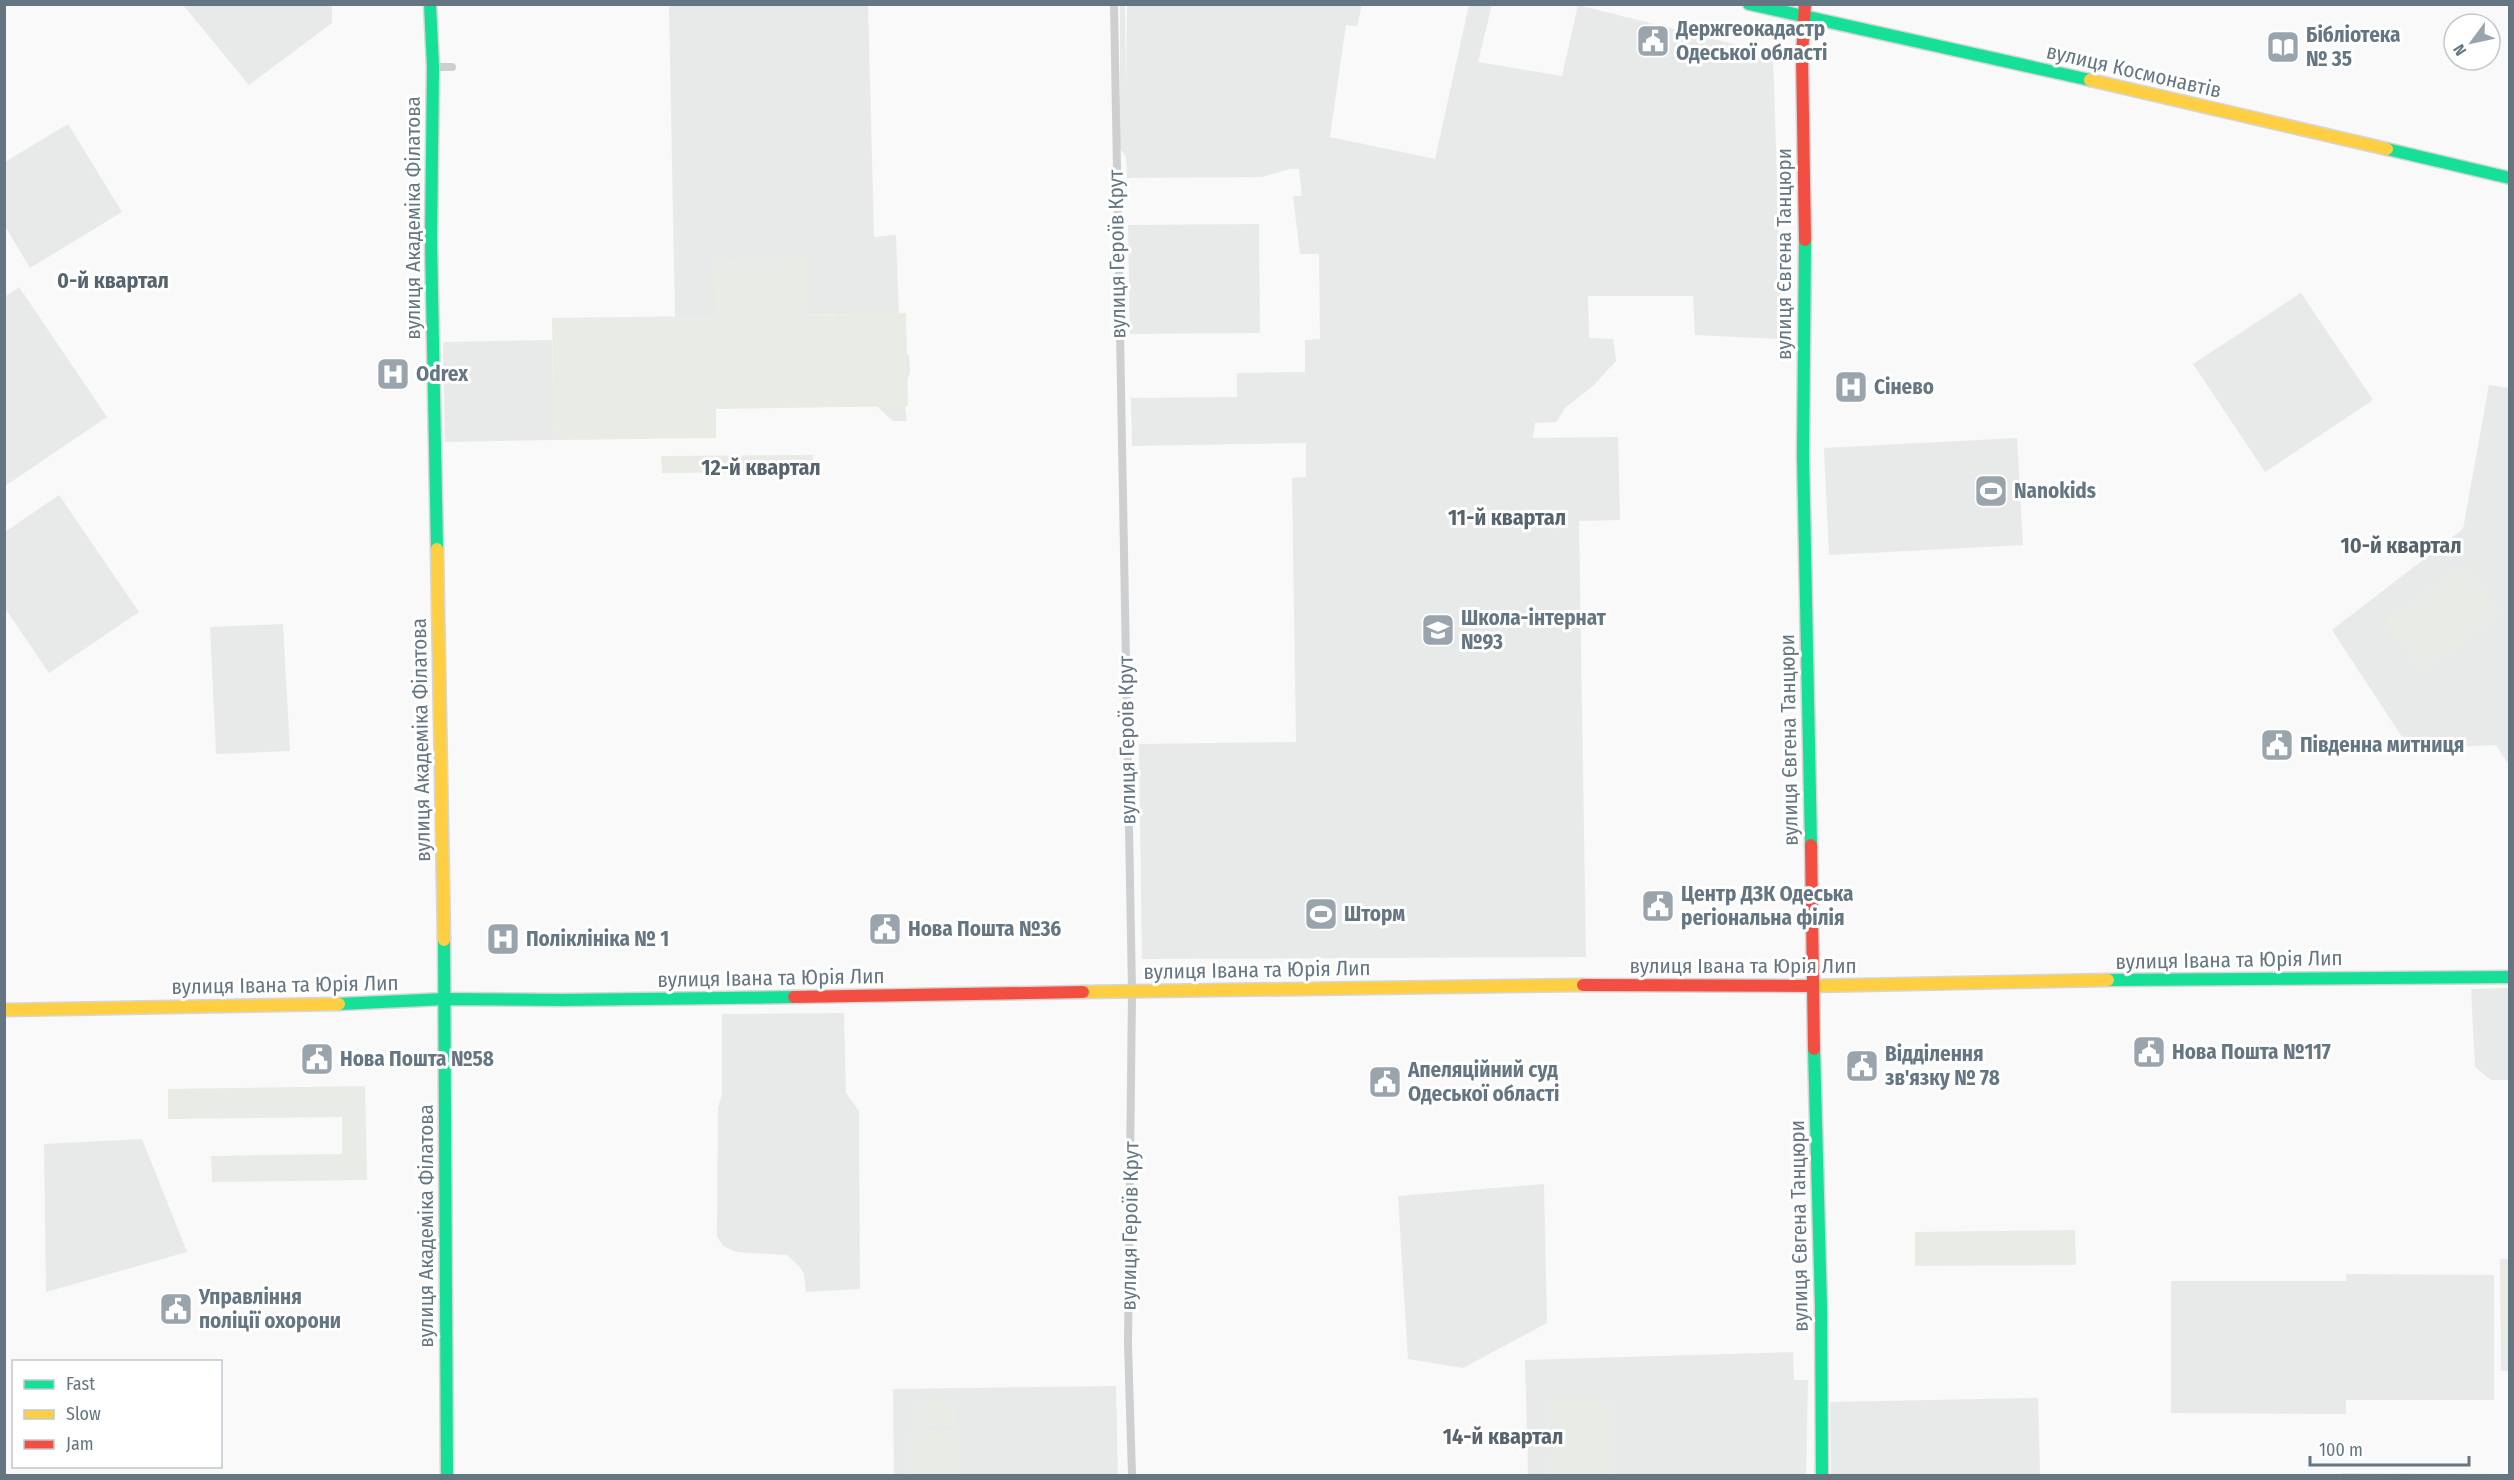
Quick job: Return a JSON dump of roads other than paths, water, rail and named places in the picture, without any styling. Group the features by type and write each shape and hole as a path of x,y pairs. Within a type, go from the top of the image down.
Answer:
{"street":[{"name":"вулиця Академіка Філатова","path":"430,4 433,67 431,241 445,999 447,1476"},
{"name":"вулиця Героїв Крут","path":"1114,4 1132,991 1128,1344 1132,1476"},
{"name":"вулиця Космонавтів","path":"1749,4 1804,10 2510,178"},
{"name":"вулиця Євгена Танцюри","path":"1804,10 1803,455 1811,757 1812,986 1821,1306 1821,1476"},
{"path":"433,67 452,67"},
{"name":"вулиця Івана та Юрія Лип","path":"4,1010 348,1005 445,999 561,1000 1599,985 1812,986 2135,980 2510,977"}],"place":[{"name":"Держгеокадастр Одеської області","path":"1653,41"},
{"name":"Бібліотека № 35","path":"2283,47"},
{"name":"Odrex","path":"393,374"},
{"name":"Сінево","path":"1851,387"},
{"name":"Nanokids","path":"1991,491"},
{"name":"Школа-інтернат №93","path":"1438,630"},
{"name":"Південна митниця","path":"2277,745"},
{"name":"Центр ДЗК Одеська регіональна філія","path":"1658,906"},
{"name":"Шторм","path":"1321,914"},
{"name":"Нова Пошта №36","path":"885,929"},
{"name":"Поліклініка № 1","path":"503,939"},
{"name":"Нова Пошта №117","path":"2149,1052"},
{"name":"Нова Пошта №58","path":"317,1059"},
{"name":"Відділення зв'язку № 78","path":"1862,1066"},
{"name":"Апеляційний суд Одеської області","path":"1385,1082"},
{"name":"Управління поліції охорони","path":"176,1309"}],"district":[{"name":"0-й квартал","path":"113,280"},
{"name":"12-й квартал","path":"761,467"},
{"name":"11-й квартал","path":"1507,517"},
{"name":"10-й квартал","path":"2401,545"},
{"name":"14-й квартал","path":"1503,1436"}]}
